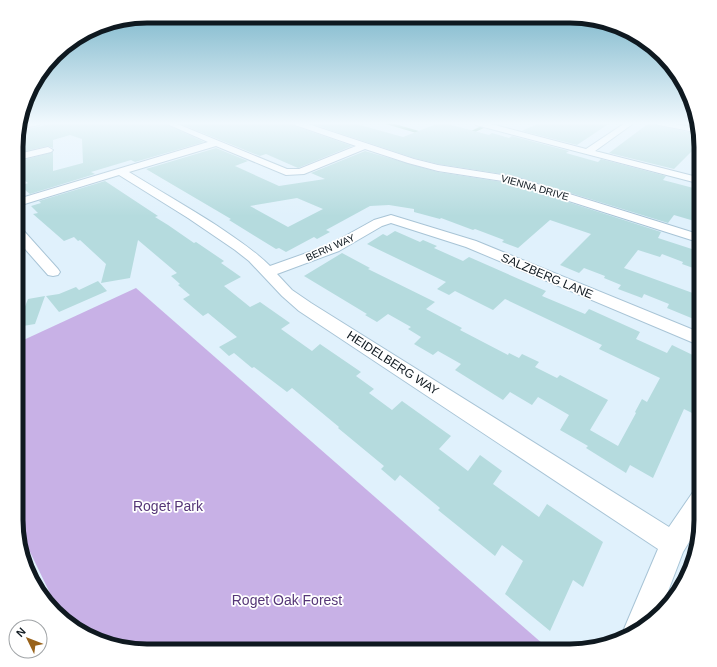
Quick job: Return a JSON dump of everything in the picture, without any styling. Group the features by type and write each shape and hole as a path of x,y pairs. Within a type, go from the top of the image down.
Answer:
{"street":[{"path":"23,201 179,154"},
{"path":"241,154 282,172 292,173 300,172 344,154"},
{"name":"VIENNA DRIVE","path":"392,154 424,165 511,179 694,237"},
{"path":"597,154 694,177"},
{"name":"HEIDELBERG WAY","path":"120,172 192,215 237,245 254,258 287,293 305,306 673,544"},
{"name":"BERN WAY","path":"268,272 334,248 378,223 391,220"},
{"name":"SALZBERG LANE","path":"391,220 410,224 465,242 694,337"},
{"path":"23,239 53,272"},
{"path":"643,619 673,544 694,511"}],"green space":[{"name":"Roget Park","path":"136,288 543,644 147,644 123,642 100,635 85,627 65,613 54,602 25,541 23,528 23,340"}],"building":[{"path":"45,154 53,154 53,171 83,163 83,154 162,154 135,162 131,160 91,172 95,174 30,194 23,188 23,185 28,183 23,180 23,160"},
{"path":"196,154 231,154 248,161 235,166 279,186 325,179 311,173 357,154 376,154 438,172 509,183 661,232 658,238 694,250 694,268 682,264 683,262 662,254 660,257 638,250 624,268 694,293 694,319 667,308 669,304 644,294 642,298 618,289 621,285 604,278 605,276 584,268 579,273 560,265 591,234 550,220 518,248 502,242 504,240 475,229 473,230 441,218 414,212 414,209 389,205 370,206 326,230 330,232 317,239 314,237 286,252 279,248 276,249 229,220 231,219 146,169","holes":["297,198 323,209 288,227 250,206"]},
{"path":"266,154 332,154 298,168"},
{"path":"402,154 570,154 598,162 601,159 666,176 663,180 694,188 694,221 674,215 668,223 515,176 438,164"},
{"path":"614,154 689,154 674,169"},
{"path":"105,181 158,216 155,217 224,261 221,263 241,277 224,286 250,307 260,302 290,323 281,329 312,351 320,344 361,372 356,376 374,389 369,393 392,410 402,401 451,436 439,449 468,471 480,455 502,471 493,484 539,517 547,504 603,542 583,587 573,580 550,631 505,594 523,561 502,545 495,556 438,510 440,508 400,475 395,481 381,469 384,466 292,388 287,392 254,367 252,368 234,353 229,356 219,347 237,337 208,313 203,316 183,299 190,295 178,285 180,284 171,276 177,273 138,240 130,278 101,283 106,264 80,240 78,241 74,237 64,241 33,214 38,213 31,206 41,203 39,201"},
{"path":"395,231 420,242 423,240 437,246 434,248 463,261 469,257 546,291 542,296 585,314 589,309 640,332 636,339 667,353 672,345 694,356 694,408 692,413 684,409 653,478 630,465 626,473 586,448 588,446 560,430 569,415 538,397 532,405 510,392 503,400 455,370 461,364 438,351 433,355 414,344 421,337 408,329 411,327 388,314 377,322 365,315 367,314 304,276 342,253 370,268 368,269 435,302 426,309 462,328 460,330 508,355 509,353 519,358 522,354 539,362 535,367 557,378 560,375 608,400 590,430 618,446 642,399 647,402 660,378 599,349 602,345 505,299 493,310 455,291 449,295 437,289 446,282 367,244 383,234 387,236"},
{"path":"98,281 107,291 59,312 46,296 59,294 76,287 79,290"},
{"path":"45,296 35,324 23,326 23,309 28,299"}],"park label":[{"name":"Roget Oak Forest","path":"287,600"}]}
